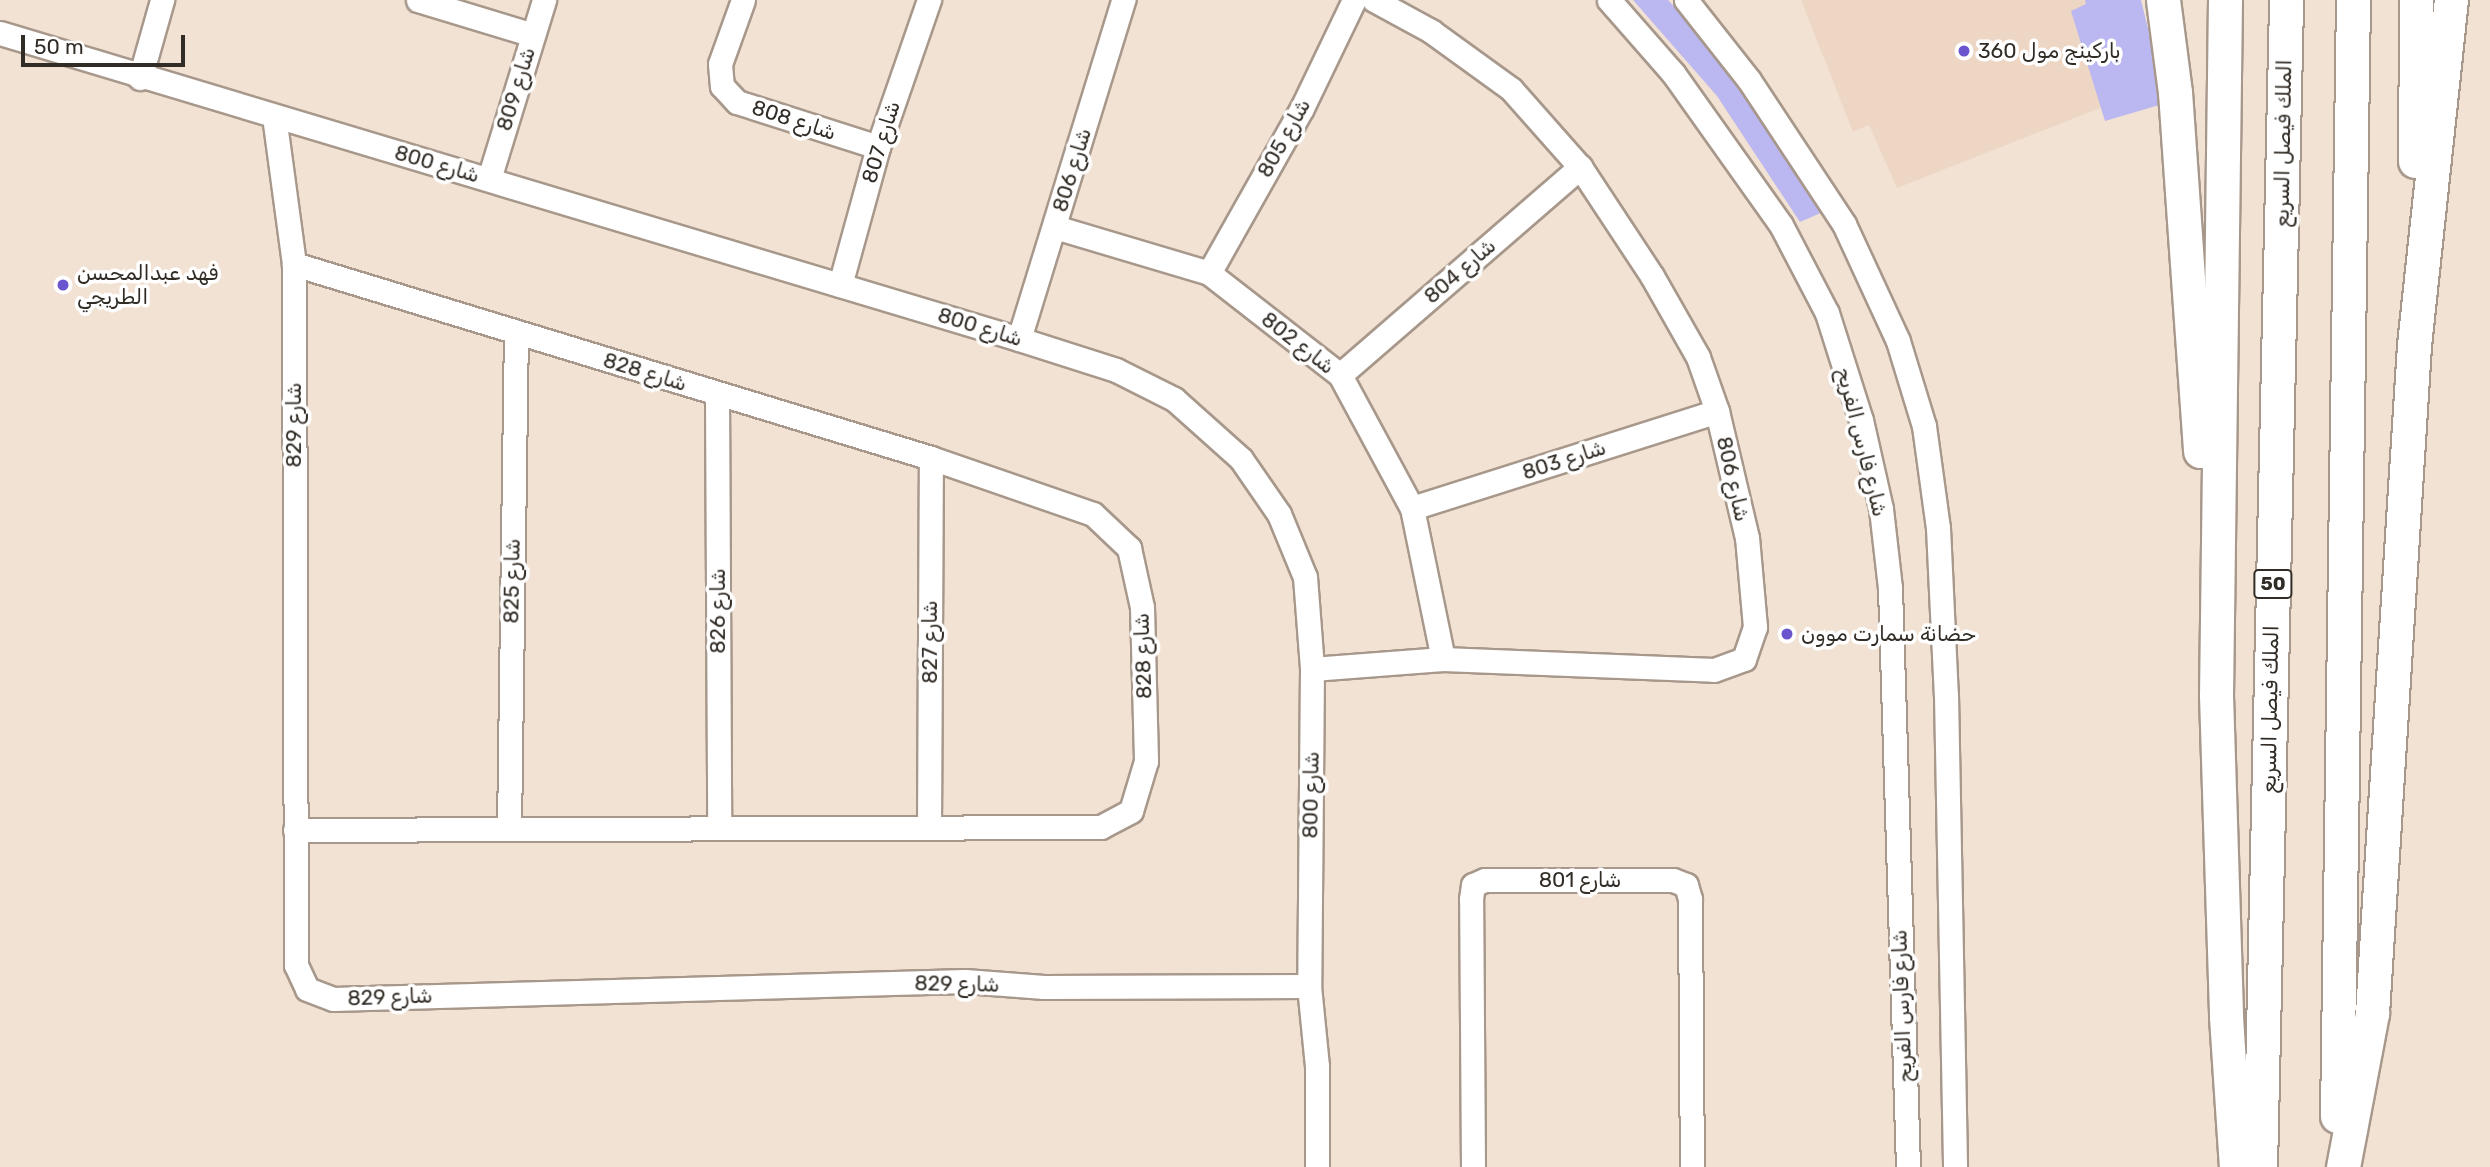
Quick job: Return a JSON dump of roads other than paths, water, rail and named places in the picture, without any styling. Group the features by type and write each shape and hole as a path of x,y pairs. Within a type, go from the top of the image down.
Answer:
{"highway":[{"path":"2163,0 2175,92 2216,695 2226,1017 2236,1167"},
{"path":"2216,695 2225,0"},
{"name":"الملك فيصل السريع","path":"2260,1167 2286,0"},
{"path":"2336,1167 2353,0"},
{"path":"2414,345 2416,0"},
{"path":"2343,1167 2372,1013 2414,345 2451,0"}],"street":[{"path":"140,78 162,0"},
{"path":"418,0 533,35"},
{"name":"شارع 809","path":"489,178 544,0"},
{"name":"شارع 808","path":"743,0 720,64 722,86 737,102 878,147"},
{"name":"شارع 807","path":"840,285 878,147 929,0"},
{"name":"شارع 806","path":"1019,339 1123,0"},
{"name":"شارع 805","path":"1209,273 1302,108 1354,0"},
{"name":"شارع 806","path":"1312,669 1443,659 1714,670 1745,659 1755,627 1747,538 1717,411 1698,357 1580,167 1511,89 1441,37 1374,0"},
{"name":"شارع فارس الفريح","path":"1609,0 1673,73 1781,225 1827,313 1861,420 1881,509 1890,588 1908,1167"},
{"path":"1686,0 1749,80 1844,224 1898,341 1924,426 1938,527 1946,695 1955,1167"},
{"name":"شارع 800","path":"0,33 140,78 489,178 1019,339 1116,370 1174,399 1241,459 1279,514 1305,577 1312,669 1309,986 1317,1066 1317,1167"},
{"name":"شارع 829","path":"274,116 294,264 296,965 307,989 333,999 965,981 1044,987 1309,986"},
{"name":"شارع 804","path":"1340,375 1580,167"},
{"name":"شارع 802","path":"1055,227 1209,273 1340,375 1412,508 1443,659"},
{"name":"شارع 828","path":"294,264 931,458 1093,514 1129,548 1142,607 1146,761 1131,811 1101,827 295,830"},
{"name":"شارع 825","path":"509,830 516,333"},
{"name":"شارع 826","path":"717,395 719,828"},
{"name":"شارع 803","path":"1412,508 1717,411"},
{"name":"شارع 827","path":"929,826 931,458"},
{"name":"شارع 801","path":"1473,1167 1473,885 1485,880 1673,880 1686,885 1690,899 1692,1167"}],"place":[{"name":"باركينج مول 360","path":"1964,51"},
{"name":"فهد عبدالمحسن الطريجي","path":"63,285"},
{"name":"حضانة سمارت موون","path":"1787,634"}]}
